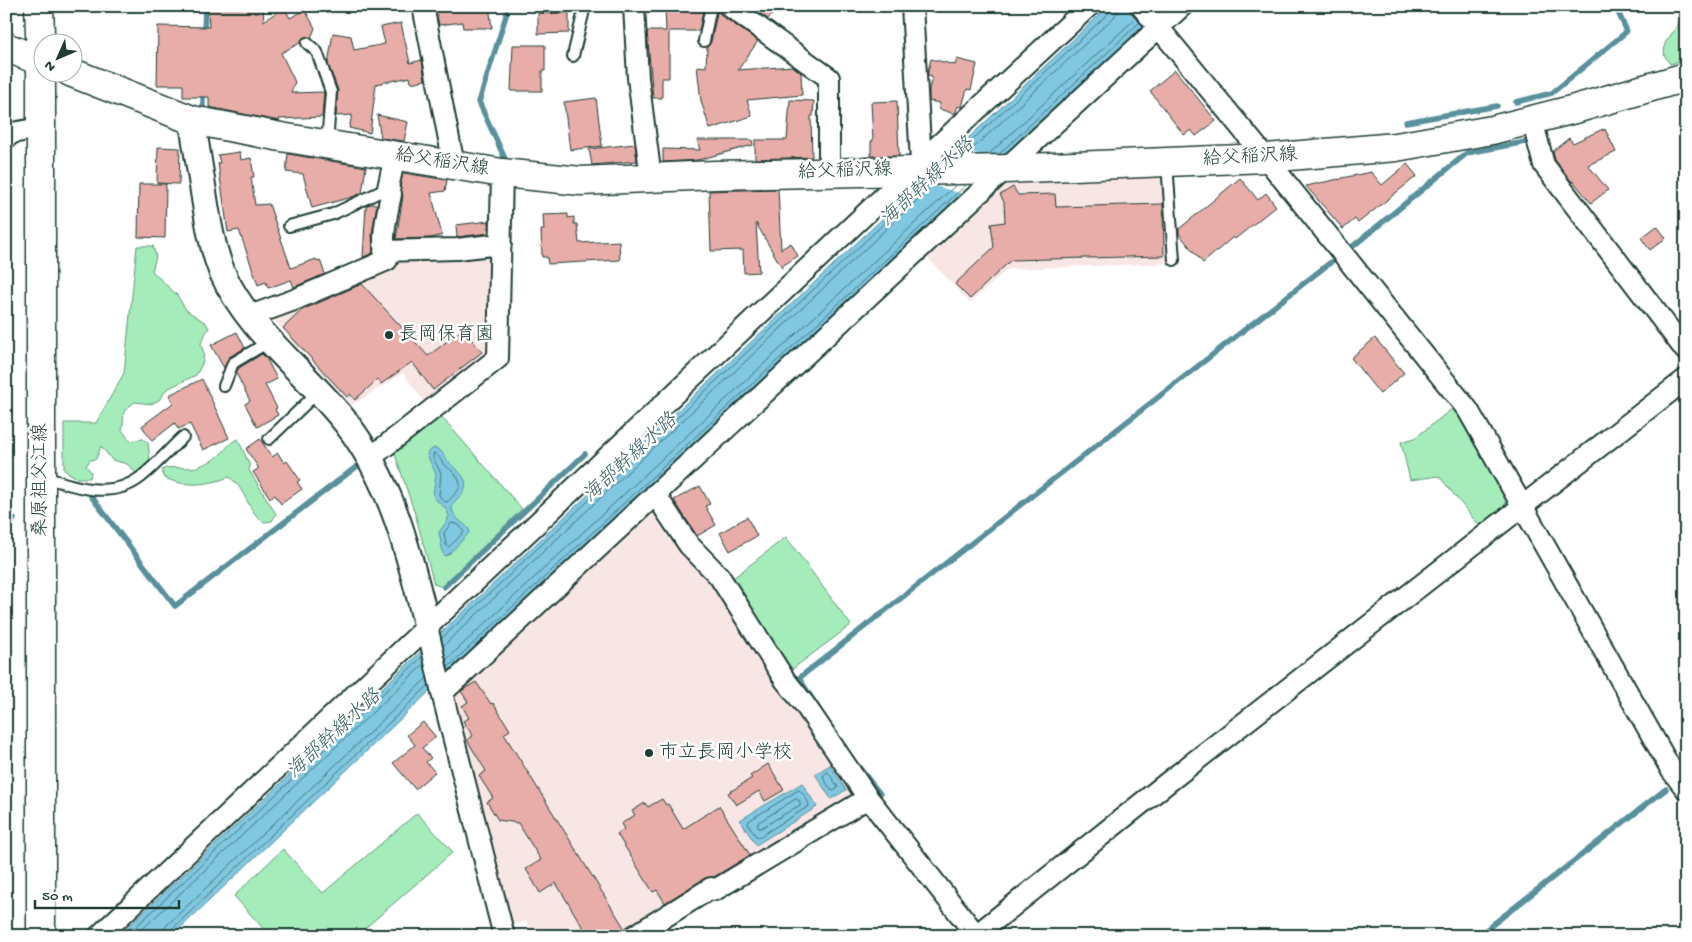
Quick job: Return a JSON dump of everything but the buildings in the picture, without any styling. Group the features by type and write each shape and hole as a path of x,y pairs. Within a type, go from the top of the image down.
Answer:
{"main road":[{"name":"桑原祖父江線","path":"40,7 41,32"},
{"path":"6,47 32,58"},
{"name":"給父稲沢線","path":"82,77 192,120 327,145 502,173 581,181 921,167 1000,169 1266,158 1396,147 1492,130 1686,77"},
{"name":"桑原祖父江線","path":"41,82 41,936"}],"street":[{"path":"423,6 454,165"},
{"path":"634,6 638,78 651,178"},
{"path":"729,6 829,78 828,172"},
{"path":"912,6 921,167"},
{"path":"99,936 428,633 1089,6"},
{"path":"442,690 1000,169 1151,18 1182,6"},
{"path":"1151,18 1468,410 1672,771 1686,789"},
{"path":"192,120 210,237 222,271 236,298 270,340 346,423 370,458 391,501 410,559 504,936"},
{"path":"1532,120 1544,165 1686,351"},
{"path":"6,138 12,133 40,128"},
{"path":"250,316 294,300 387,260 384,251 384,234 391,194 388,188 395,156"},
{"path":"370,458 498,358 502,173"},
{"path":"384,251 457,249 501,244"},
{"path":"654,494 689,545 719,576 785,680 805,705 868,798 976,935 1167,783 1686,379"},
{"path":"634,936 711,888 715,890 868,798"}],"lane":[{"path":"545,7 570,6"},
{"path":"573,56 585,6"},
{"path":"704,41 711,6"},
{"path":"308,43 317,52 332,92 327,145"},
{"path":"1167,162 1174,260"},
{"path":"289,226 333,214 388,188"},
{"path":"224,386 233,362 270,340"},
{"path":"269,439 318,392"},
{"path":"41,476 92,490 109,490 129,484 141,477 183,437"}],"shaded area":[{"path":"1165,176 1171,263 1008,269 970,303 924,254 1003,181"},
{"name":"長岡保育園","path":"493,249 490,354 425,403 403,373 352,405 269,315 389,255"},
{"name":"市立長岡小学校","path":"656,505 716,579 858,794 628,936 530,936 526,921 511,925 451,695"}],"green space":[{"path":"1684,6 1686,6 1686,59 1670,64 1664,55 1665,43 1678,25"},
{"path":"137,246 153,246 156,257 152,271 177,295 186,310 206,323 209,328 201,344 204,354 202,364 196,375 167,389 159,400 151,404 135,402 124,411 122,430 130,441 143,439 148,443 150,462 136,473 127,464 112,460 101,446 96,459 90,460 86,466 91,472 90,478 77,478 64,470 64,423 96,423 124,373"},
{"path":"1453,408 1506,501 1504,509 1481,528 1439,476 1410,480 1401,442 1415,438"},
{"path":"440,415 522,509 442,587 434,584 416,517 394,451"},
{"path":"238,439 250,466 249,470 276,514 272,521 264,522 258,518 239,487 229,477 213,482 188,484 163,477 162,470 165,468 200,466 219,456 231,443"},
{"path":"786,537 851,625 787,673 728,582"},
{"path":"417,813 453,852 356,936 270,936 234,896 283,849 323,893"}],"water":[{"name":"海部幹線水路","path":"1109,6 1165,6 430,691 172,936 118,936"},
{"path":"434,448 441,451 461,474 466,485 464,492 453,503 452,508 456,517 469,529 469,533 445,556 439,532 449,516 446,509 433,495 436,474 427,455"},
{"path":"830,765 846,790 831,799 815,774"},
{"path":"802,783 817,807 756,845 740,820"}],"pier":[{"path":"954,147 1002,161 966,195 918,181"}],"waterway":[{"path":"204,34 205,6"},
{"path":"506,161 479,102 509,6"},
{"path":"1516,102 1552,93 1625,33 1626,29 1615,6"},
{"path":"203,91 203,111"},
{"path":"1406,122 1497,106"},
{"path":"1352,247 1467,153 1531,141"},
{"path":"816,705 799,678 1331,262"},
{"path":"444,587 585,454"},
{"path":"91,496 175,606 360,464"},
{"path":"6,525 14,519"},
{"path":"858,766 880,794"},
{"path":"1478,936 1666,789"}],"place":[{"name":"長岡保育園","path":"389,335"},
{"name":"市立長岡小学校","path":"649,753"}]}
